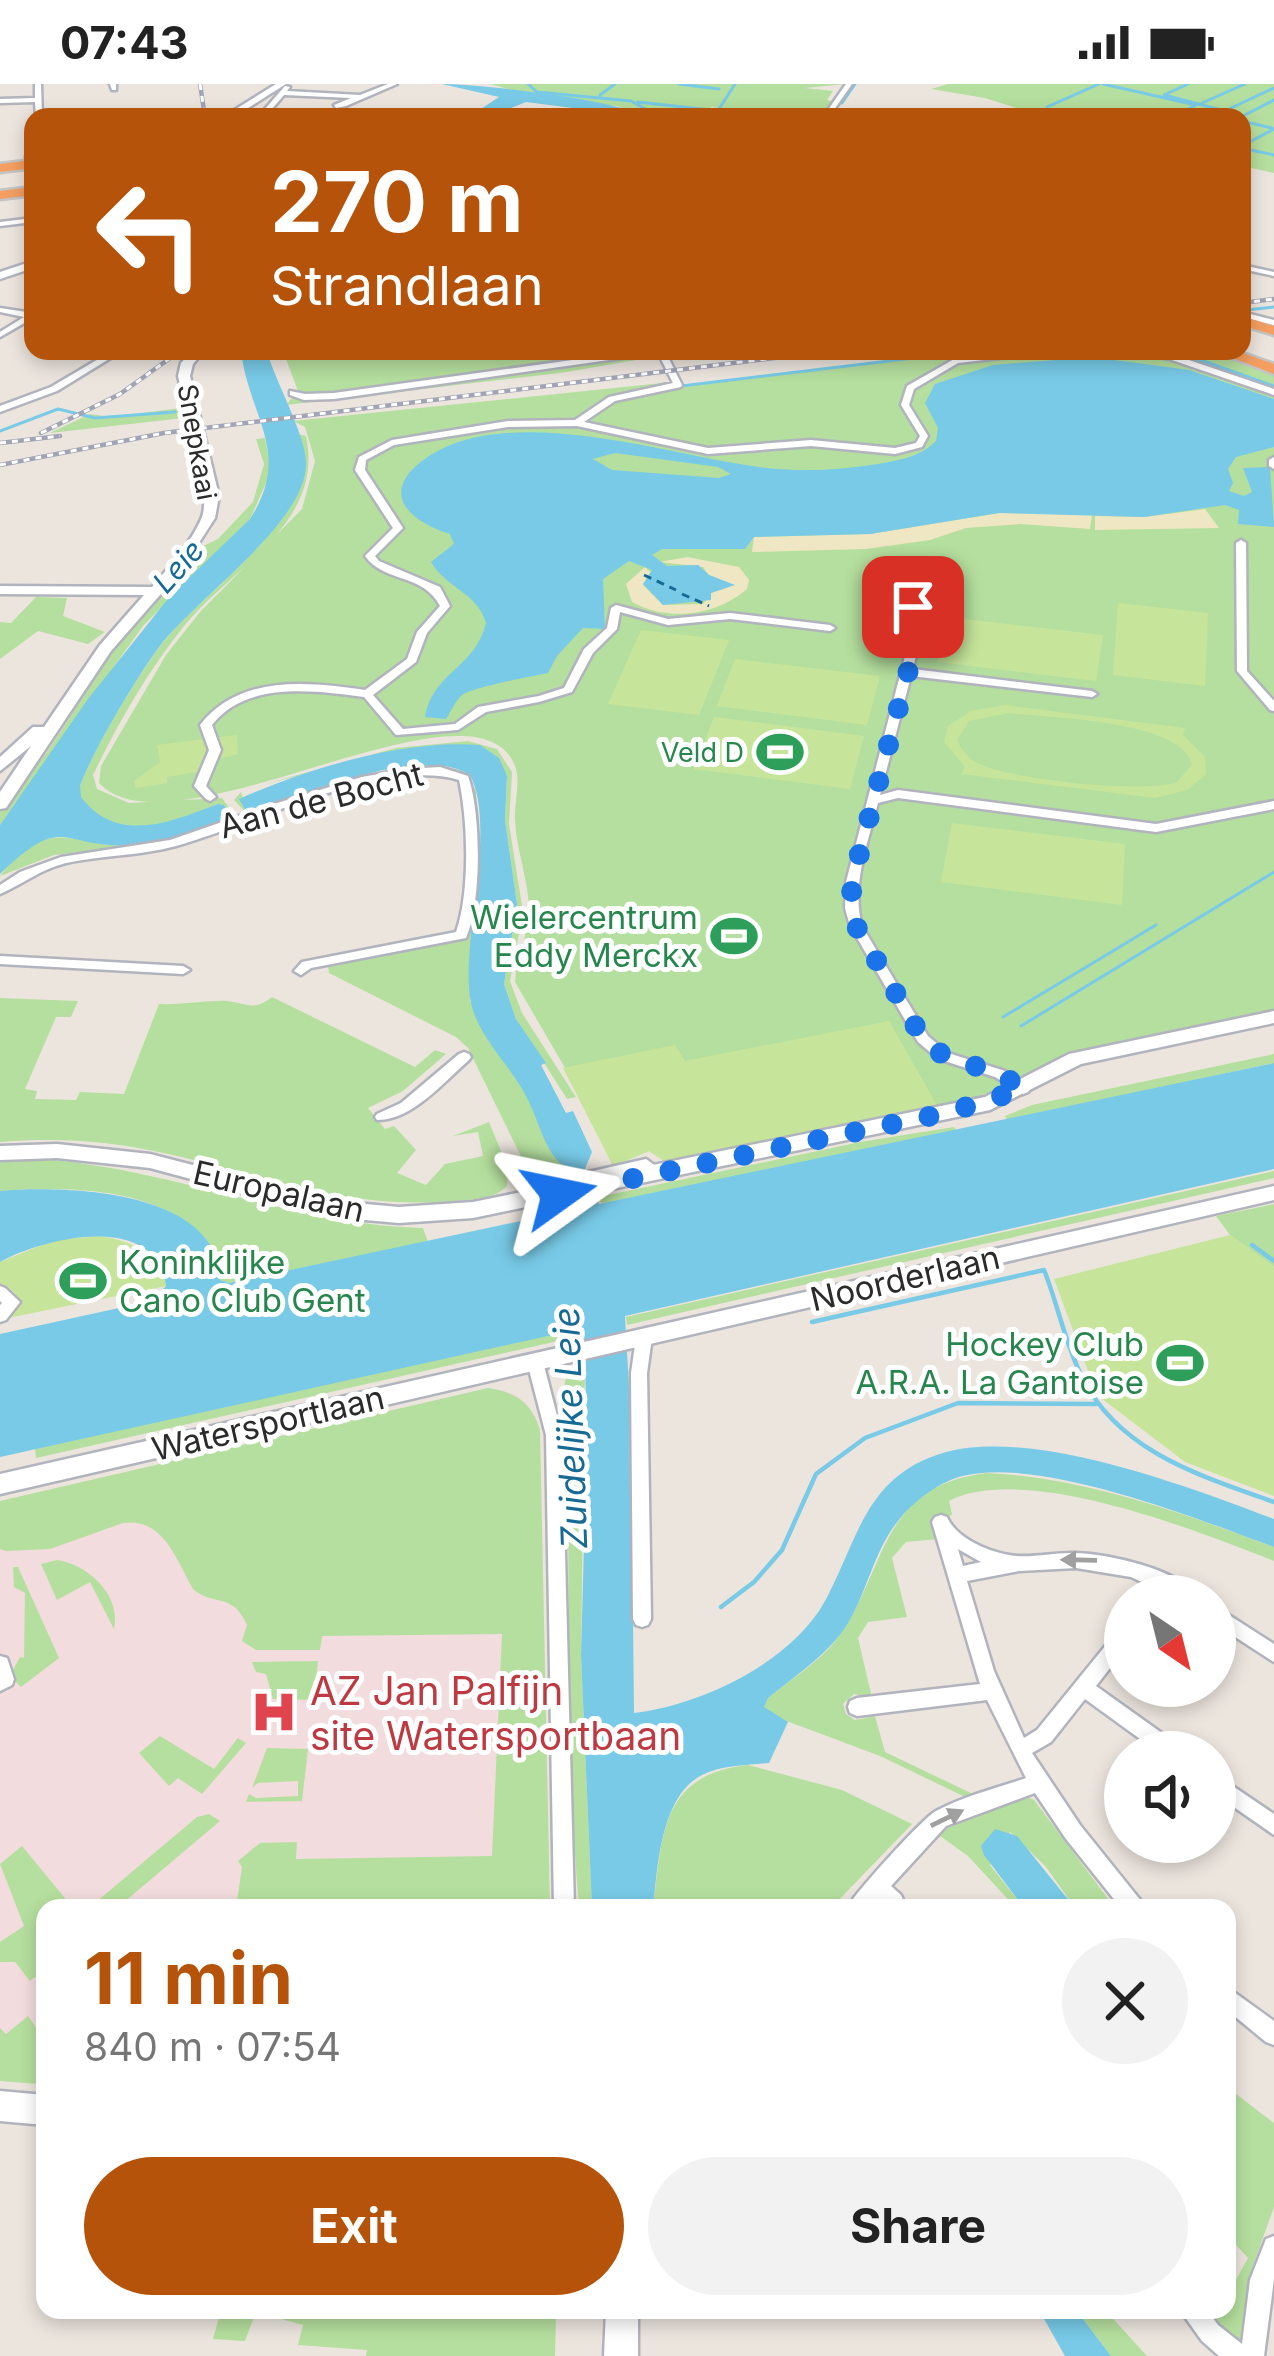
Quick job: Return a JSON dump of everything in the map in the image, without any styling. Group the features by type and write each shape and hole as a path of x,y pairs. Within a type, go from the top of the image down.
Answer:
{"street":[{"path":"28,84 38,86 38,108"},
{"path":"344,105 394,84"},
{"path":"245,108 278,90 364,97"},
{"path":"0,101 38,100"},
{"path":"0,409 54,389 103,360"},
{"name":"Snepkaai","path":"58,714 196,542 210,507 212,496 184,376 190,360"},
{"path":"293,393 334,396 593,360"},
{"path":"577,423 612,399 678,385 663,360"},
{"path":"367,694 412,660 422,632 445,606 436,589 375,563 370,556 398,528 362,473 362,459 392,443 445,431 577,423 708,451 811,443 904,450 919,445 924,436 905,405 910,388 965,360"},
{"path":"1180,360 1274,392"},
{"path":"1241,543 1242,671 1274,708"},
{"path":"0,590 124,587 153,591"},
{"path":"210,797 200,786 215,750 206,724 224,705 307,684 367,694 400,733 453,729 482,708 568,690 588,651 612,628 616,608 652,620 687,622 730,616 830,628"},
{"path":"916,637 852,882 851,908 856,926 923,1039 944,1056 1000,1074 1023,1089"},
{"path":"908,672 1092,694"},
{"path":"0,766 58,714"},
{"path":"3,796 58,714"},
{"name":"Aan de Bocht","path":"0,890 56,858 171,844 361,782 440,769 458,773 467,782 468,892 466,928 459,937 307,965 301,971"},
{"path":"873,801 898,794 1156,828 1274,806"},
{"path":"0,960 183,970"},
{"name":"Europalaan","path":"0,1153 70,1151 150,1161 292,1201 368,1213 450,1212 950,1112 1023,1089 1076,1059 1274,1017"},
{"path":"382,1117 406,1106 464,1057"},
{"name":"Noorderlaan","path":"535,1362 1274,1193"},
{"path":"0,1292 11,1302 0,1316"},
{"path":"640,1338 642,1619"},
{"path":"535,1362 554,1435 564,1899"},
{"name":"Watersportlaan","path":"0,1484 535,1362"},
{"path":"1011,1563 985,1556 942,1528 992,1691 1039,1782 1127,1899"},
{"path":"958,1575 1011,1563 1103,1560 1131,1575"},
{"path":"1236,1628 1274,1654"},
{"path":"1021,1749 1044,1736 1104,1661"},
{"path":"0,1664 5,1669 0,1683"},
{"path":"1083,1687 1144,1731"},
{"path":"857,1707 992,1691"},
{"path":"865,1899 939,1819 1039,1782"},
{"path":"1236,1798 1274,1826"},
{"path":"876,1886 891,1899"},
{"path":"1236,2004 1274,2034"},
{"path":"0,2106 36,2109"},
{"path":"1252,2356 1262,2280 1274,2247"},
{"path":"621,2356 622,2319"},
{"path":"1199,2319 1238,2356"}],"shaded area":[{"name":"AZ Jan Palfijn site Watersportbaan","path":"488,1388 515,1394 527,1403 540,1430 550,1899 36,1899 36,2083 0,2081 0,1501"}],"green space":[{"path":"490,84 845,84 805,88 833,91 827,100 834,102 830,108 622,108 530,95"},
{"path":"948,84 1274,84 1274,173 1251,168 1251,108 1017,108 931,89"},
{"path":"1251,355 1274,363 1274,1011 1086,1051 995,1091 938,1109 666,1162 649,1151 613,1166 579,1092 515,982 529,911 516,831 517,772 489,741 443,737 385,747 189,799 136,801 99,783 101,766 166,655 200,612 302,509 315,461 305,427 293,421 672,382 681,387 904,360 1251,360"},
{"path":"286,360 636,360 286,405 298,391"},
{"path":"181,408 184,418 50,433 90,414 111,417"},
{"path":"298,434 306,436 308,467 302,495 288,519 171,643 134,698 93,775 97,789 129,803 222,798 235,816 168,842 54,855 0,876 18,856 50,838 138,845 230,817 224,805 218,804 163,823 128,825 95,812 80,797 80,786 118,711 164,641 281,518 297,490 303,462"},
{"path":"265,438 271,472 250,519 143,626 0,825 0,812 47,752 127,630 197,549 218,539 253,502 264,464 256,439"},
{"path":"36,597 67,598 63,616 105,632 88,644 38,631 0,659 0,622 11,623"},
{"path":"1118,603 1208,613 1205,686 1113,675"},
{"path":"947,617 1103,635 1096,681 937,662"},
{"path":"641,630 729,640 699,715 608,704"},
{"path":"735,659 880,676 867,725 717,706"},
{"path":"1005,705 1185,728 1183,735 1205,757 1206,774 1187,790 1155,798 961,774 965,767 944,742 948,726 971,711","holes":["1009,713 1141,730 1183,750 1192,765 1176,783 1136,787 1024,776 975,762 957,740 969,721"]},
{"name":"Veld D","path":"714,717 864,736 850,789 694,769"},
{"path":"237,735 238,754 206,762 202,771 167,777 167,783 136,788 134,781 160,762 157,745"},
{"path":"468,741 497,749 512,772 509,824 523,912 510,981 522,1013 576,1097 567,1099 516,1019 504,984 517,904 505,820 507,776 480,745 397,752 265,784 396,748"},
{"path":"427,764 464,771 476,791 470,1001 573,1172 533,1181 468,1048 456,1037 329,973 328,966 465,938 469,932 472,857 466,777 446,769 394,771"},
{"path":"378,774 247,814 234,800 241,792 247,813 353,779"},
{"path":"952,823 1125,844 1122,905 941,882"},
{"path":"272,997 415,1067 435,1050 446,1054 403,1091 368,1108 385,1129 394,1126 416,1150 397,1173 426,1185 445,1164 483,1156 478,1132 453,1136 489,1122 508,1168 507,1186 470,1200 370,1200 121,1145 69,1140 0,1142 0,998 78,1001 71,1017 56,1017 25,1089 37,1091 35,1099 76,1100 80,1092 124,1094 159,1004 220,1001 255,1005"},
{"path":"889,1021 939,1109 666,1162 649,1151 613,1166 563,1068 675,1045 685,1061"},
{"path":"1274,1054 1274,1063 1007,1120 1005,1116 1032,1105"},
{"path":"956,1130 606,1205 594,1198 860,1142"},
{"path":"51,1160 145,1175 329,1218 423,1228 428,1242 229,1283 220,1280 214,1254 197,1232 148,1203 88,1191 0,1191 0,1162"},
{"path":"1274,1171 1274,1178 627,1325 626,1317"},
{"path":"1274,1204 1274,1267 1230,1235 1216,1216"},
{"name":"Hockey Club A.R.A. La Gantoise","path":"1230,1235 1274,1267 1274,1496 1185,1462 1097,1395 1054,1279"},
{"name":"Koninklijke Cano Club Gent","path":"99,1236 142,1250 158,1265 166,1286 8,1318 19,1300 14,1292 0,1288 0,1262 54,1240"},
{"path":"581,1326 585,1335 36,1458 35,1449"},
{"path":"585,1363 581,1655 592,1899 578,1899 575,1854 564,1404 570,1369"},
{"path":"488,1388 522,1400 540,1430 550,1899 237,1899 242,1867 238,1861 260,1843 297,1842 296,1859 492,1856 502,1634 322,1636 320,1650 256,1650 242,1641 247,1625 241,1614 229,1603 193,1589 167,1542 148,1527 123,1523 50,1549 6,1551 0,1549 0,1501"},
{"path":"987,1473 1061,1482 1169,1510 1274,1547 1274,1561 1112,1505 1021,1490 982,1491 949,1501 952,1515 934,1519 938,1539 906,1542 892,1558 907,1617 868,1622 858,1638 872,1698 854,1694 843,1704 855,1720 875,1716 885,1752 973,1794 965,1797 880,1756 768,1714 764,1707 768,1698 815,1662 839,1636 906,1512 925,1494 952,1481"},
{"path":"57,1560 80,1568 100,1584 113,1605 114,1629 90,1582 57,1600 41,1564"},
{"path":"13,1567 18,1567 59,1658 21,1687 10,1676 20,1657 24,1658 25,1593 14,1587"},
{"path":"318,1661 314,1700 273,1699 266,1674 256,1672 252,1662"},
{"path":"160,1736 214,1769 238,1738 246,1743 202,1794 178,1778 169,1786 139,1753"},
{"path":"267,1748 308,1749 302,1801 246,1802 249,1794 256,1798 298,1796 298,1781 258,1783 252,1788"},
{"path":"748,1765 842,1790 912,1824 840,1899 654,1899 671,1812 697,1781"},
{"path":"1025,1796 1034,1800 1108,1899 1069,1899 1046,1867 1010,1832 990,1865 1017,1899 1008,1899 968,1856 936,1833"},
{"path":"209,1814 220,1821 128,1899 100,1899 197,1817"},
{"path":"22,1846 66,1899 36,1899 36,1976 30,1981 15,1962 0,1962 0,1942 24,1926 0,1864"},
{"path":"28,2016 36,2028 36,2084 0,2081 0,2028 6,2034"},
{"path":"1236,2094 1274,2123 1274,2207 1250,2274 1241,2348 1214,2319 1236,2319 1236,2280 1248,2258 1236,2245"},
{"path":"219,2319 253,2319 245,2341 213,2339"},
{"path":"281,2319 556,2319 555,2356 366,2356 367,2350 298,2345 303,2325"},
{"path":"1083,2319 1113,2319 1147,2356 1111,2356"}],"sand":[{"path":"1205,509 1219,528 1095,530 1095,516 1145,517"},
{"path":"999,513 1092,515 1090,529 1020,524 966,528 930,540 866,549 752,552 754,537 870,534"},
{"path":"687,557 739,567 749,580 747,589 721,605 691,613 661,612 632,602 626,584 645,567 653,575 643,585 663,605 703,604 711,593 734,585 709,575 703,567 660,562"}],"water":[{"path":"442,84 515,90 621,108 526,102 511,108 482,108 499,97"},
{"name":"Leie","path":"242,360 270,360 305,453 301,487 270,534 163,642 117,712 80,786 81,797 95,812 128,825 163,822 218,804 224,805 230,817 142,844 51,838 0,874 0,825 88,699 171,595 250,519 262,495 268,454"},
{"path":"1114,360 1189,370 1274,399 1274,447 1236,457 1228,469 1233,483 1229,491 1244,496 1252,492 1243,468 1270,467 1274,527 1238,524 1239,510 1225,505 1144,517 999,513 870,534 754,537 745,549 662,549 652,555 667,566 698,565 735,585 711,593 711,600 663,605 643,584 652,570 629,561 603,579 605,629 583,628 548,673 468,692 446,719 425,717 436,689 473,651 486,623 476,604 431,562 454,544 450,534 415,517 402,499 401,489 416,466 450,445 492,435 538,432 587,436 767,468 822,470 878,464 916,454 936,441 938,428 925,403 935,384 993,365","holes":["615,453 718,467 731,474 719,478 612,470 593,459"]},
{"path":"450,744 480,745 499,758 507,776 505,820 517,904 504,984 516,1019 546,1063 541,1065 566,1113 573,1111 592,1152 584,1171 599,1204 1274,1063 1274,1169 625,1316 634,1713 714,1690 790,1644 825,1601 881,1493 919,1462 946,1452 982,1447 1066,1454 1156,1477 1274,1519 1274,1547 1075,1482 995,1472 962,1476 937,1487 893,1528 840,1634 768,1698 764,1707 788,1722 769,1763 709,1772 688,1785 677,1799 664,1834 654,1899 592,1899 581,1655 587,1434 584,1328 0,1457 0,1334 151,1301 166,1286 158,1262 142,1247 120,1239 69,1239 0,1262 0,1191 83,1191 171,1212 194,1226 210,1245 220,1280 229,1283 582,1208 573,1173 550,1149 521,1086 481,1028 471,1003 470,950 480,825 470,775 448,767 391,768 247,813 239,799 356,758"},
{"path":"995,1829 1017,1836 1068,1899 1017,1899 981,1846"},
{"path":"1044,2319 1083,2319 1111,2356 1065,2356"}],"waterway":[{"path":"528,84 537,92 631,101 644,108"},
{"path":"600,95 615,84"},
{"path":"679,84 719,89"},
{"path":"720,108 735,84"},
{"path":"842,103 855,84"},
{"path":"1047,107 1099,84"},
{"path":"1103,84 1196,105 1190,108"},
{"path":"1188,84 1164,95 1214,108"},
{"path":"1202,103 1245,84"},
{"path":"1231,108 1274,88"},
{"path":"1251,112 1274,100"},
{"path":"638,102 692,108"},
{"path":"1251,123 1272,128"},
{"path":"1251,141 1274,129"},
{"path":"1251,150 1274,155"},
{"path":"1251,309 1274,307"},
{"path":"681,386 897,360"},
{"path":"1200,360 1274,386"},
{"path":"0,431 58,409 95,418 175,412"},
{"path":"1021,1026 1274,872"},
{"path":"1003,1017 1156,925"},
{"path":"1252,1245 1274,1261"},
{"path":"812,1322 1044,1270 1082,1377 1117,1425 1164,1458 1274,1502"},
{"path":"721,1607 754,1582 782,1550 816,1474 865,1438 958,1403 1096,1404"}],"ferry route":[{"path":"644,575 676,590"},
{"path":"682,594 709,606"}],"railway":[{"path":"200,84 204,108"},
{"path":"1251,302 1274,299"},
{"path":"41,433 120,394 167,360"},
{"path":"0,465 164,433 758,360"},
{"path":"0,443 60,436"}],"place":[{"name":"Veld D","path":"780,752"},
{"name":"Wielercentrum Eddy Merckx","path":"734,936"},
{"name":"Koninklijke Cano Club Gent","path":"83,1281"},
{"name":"Hockey Club A.R.A. La Gantoise","path":"1180,1363"},
{"name":"AZ Jan Palfijn site Watersportbaan","path":"274,1712"}],"route":[{"path":"559,1194 950,1112 1023,1089 1000,1074 944,1056 923,1039 853,918 852,882 920,622 913,607"}],"water label":[{"name":"Zuidelijke Leie","path":"570,1428"}]}
